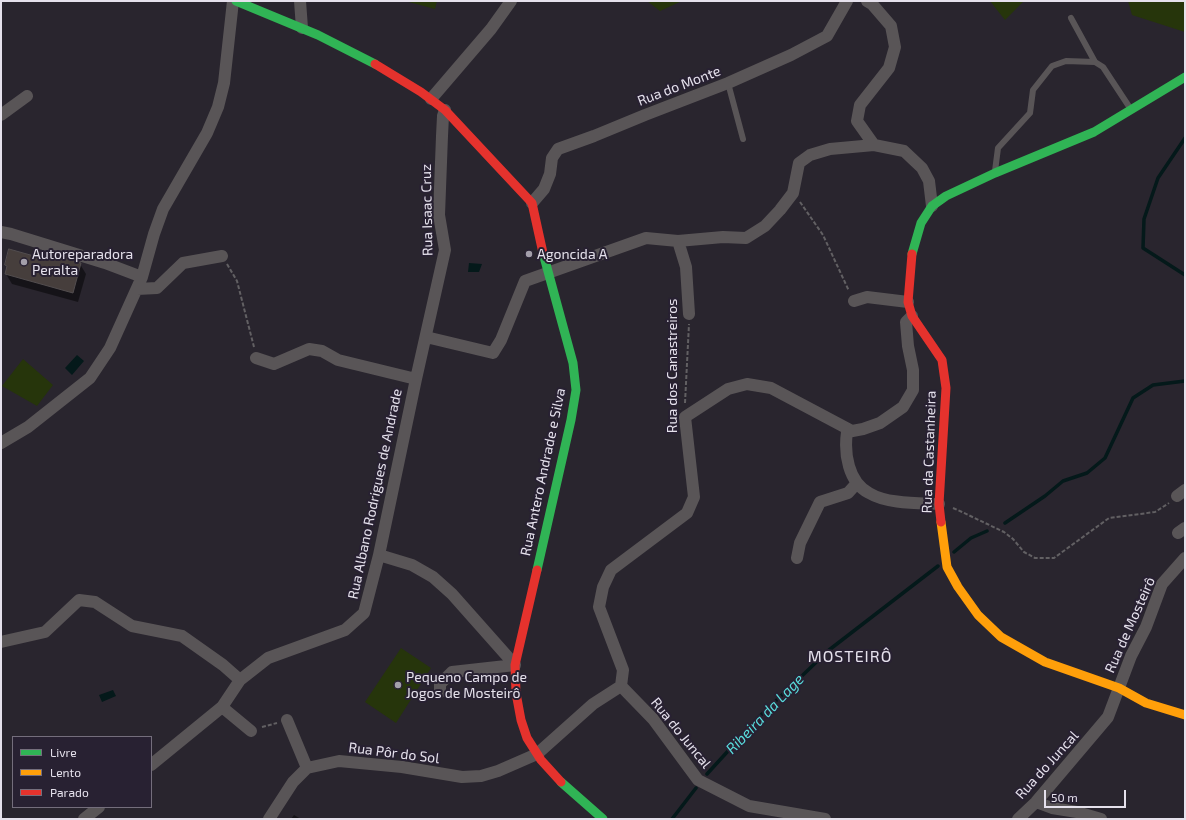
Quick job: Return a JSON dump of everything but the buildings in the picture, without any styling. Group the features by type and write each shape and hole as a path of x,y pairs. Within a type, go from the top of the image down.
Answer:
{"street":[{"path":"1,442 28,427 90,378 110,348 142,277 154,234 163,209 207,133 218,107 224,83 234,1 302,28 376,64 431,99 445,110 532,203"},
{"path":"300,1 302,28"},
{"path":"431,99 491,29 511,1"},
{"name":"Rua do Monte","path":"532,203 544,189 550,174 552,158 558,149 728,83 791,55 827,36 847,1"},
{"path":"867,1 872,4 891,26 895,47 889,68 860,104 857,121 874,145"},
{"path":"426,336 493,353 501,340 525,281 646,238 678,241 722,237 746,238 765,226 780,210 793,193 799,163 810,155 830,149 874,145 904,151 922,168 929,181 932,206 946,196 995,172 1094,132 1185,77"},
{"path":"1,116 27,96"},
{"name":"Rua Isaac Cruz","path":"416,379 445,250 440,216 442,136 443,116 445,110"},
{"name":"Rua Antero Andrade e Silva","path":"532,203 548,274 573,363 576,390 571,420 514,665 515,692 520,718 528,739 537,754 555,776 603,819"},
{"name":"Rua da Castanheira","path":"932,206 921,223 912,250 908,302 912,316 942,360 946,388 939,504 947,568 958,587 978,615 1001,637 1045,662 1119,688 1146,703 1185,715"},
{"path":"1,232 55,247 142,277"},
{"name":"Rua dos Canastreiros","path":"678,241 686,267 689,314"},
{"path":"137,289 157,288 184,263 222,256"},
{"path":"854,301 867,296 908,302"},
{"path":"912,316 906,322 908,346 913,370 913,390 903,407 880,423 847,432 845,445 848,465 857,484 869,493 887,500 939,504"},
{"path":"256,358 274,364 309,350 322,351 338,360 416,379"},
{"name":"Rua Albano Rodrigues de Andrade","path":"152,764 222,707 240,680 268,658 345,630 364,613 379,555 416,379"},
{"path":"685,417 728,389 747,384 771,388 852,431"},
{"name":"Rua dos Canastreiros","path":"621,686 623,670 599,607 603,587 611,570 687,513 694,498 685,417"},
{"path":"797,558 800,543 820,502 848,492 857,484"},
{"path":"379,555 412,565 433,577 452,594 514,665"},
{"name":"Rua de Mosteirô","path":"1119,688 1131,656 1146,627 1162,584 1185,558"},
{"path":"1,642 45,632 79,600 95,602 132,626 182,636 223,665 240,680"},
{"path":"440,692 440,684 452,672 514,665"},
{"path":"537,754 593,704 621,686"},
{"name":"Rua do Juncal","path":"621,686 653,719 698,780 750,806 825,819"},
{"name":"Rua do Juncal","path":"1018,819 1036,802 1108,717 1119,688"},
{"path":"222,707 251,731"},
{"path":"269,819 292,782 307,768 287,720"},
{"name":"Rua Pôr do Sol","path":"307,768 339,761 402,767 462,777 481,776 498,771 537,754"},
{"path":"1036,802 1052,808 1077,812 1101,819"},
{"path":"87,818 98,808"}],"lane":[{"path":"1071,18 1095,62 1103,67 1131,110"},
{"path":"995,172 998,148 1030,113 1033,90 1052,66 1066,61 1095,62"},
{"path":"728,83 743,139"}],"path":[{"path":"793,193 823,235 854,301"},
{"path":"222,256 236,281 256,358"},
{"name":"Rua dos Canastreiros","path":"685,417 689,314"},
{"path":"939,504 962,512 1004,532 1013,539 1024,552 1035,558 1054,558 1109,518 1155,512 1160,510 1181,493"},
{"path":"251,731 287,720"}],"green space":[{"path":"405,1 437,1 435,9"},
{"path":"647,1 682,1 660,11"},
{"path":"990,1 1024,1 1005,20"},
{"path":"1128,1 1185,1 1185,32 1132,15"},
{"path":"23,359 53,385 37,406 2,386"},
{"name":"Pequeno Campo de Jogos de Mosteirô","path":"401,648 431,668 396,723 365,702"}],"shaded area":[{"path":"469,263 482,264 479,272 468,272"},
{"path":"77,355 84,361 72,375 65,368"},
{"path":"113,690 116,696 102,702 99,695"}],"waterway":[{"name":"Ribeira da Lage","path":"1185,138 1158,178 1144,219 1143,248 1185,275"},
{"name":"Ribeira da Lage","path":"1005,523 1045,496 1063,481 1087,473 1105,458 1133,398 1153,385 1185,381"},
{"name":"Ribeira da Lage","path":"954,552 971,538 987,531"},
{"name":"Ribeira da Lage","path":"707,774 760,716 829,650 938,566"},
{"name":"Ribeira da Lage","path":"672,819 696,788"}],"traffic: fast":[{"path":"236,1 318,35 375,64"},
{"path":"912,254 921,223 932,206 946,196 995,173 1094,132 1185,77"},
{"path":"537,570 571,420 576,390 573,363 543,253"},
{"path":"561,782 603,819"}],"traffic: slow":[{"path":"941,522 947,567 958,587 978,615 1001,637 1045,662 1119,688 1146,703 1185,715"}],"traffic: jam":[{"path":"375,64 421,92 445,110 532,203 543,253"},
{"path":"912,254 908,302 912,316 942,360 946,388 939,504 941,522"},
{"path":"537,570 515,665 516,693 521,720 527,738 541,760 561,782"}],"place":[{"name":"Agoncida A","path":"529,254"},
{"name":"Autoreparadora Peralta","path":"24,262"},
{"name":"Pequeno Campo de Jogos de Mosteirô","path":"398,685"}],"district":[{"name":"MOSTEIRÔ","path":"850,657"}]}
